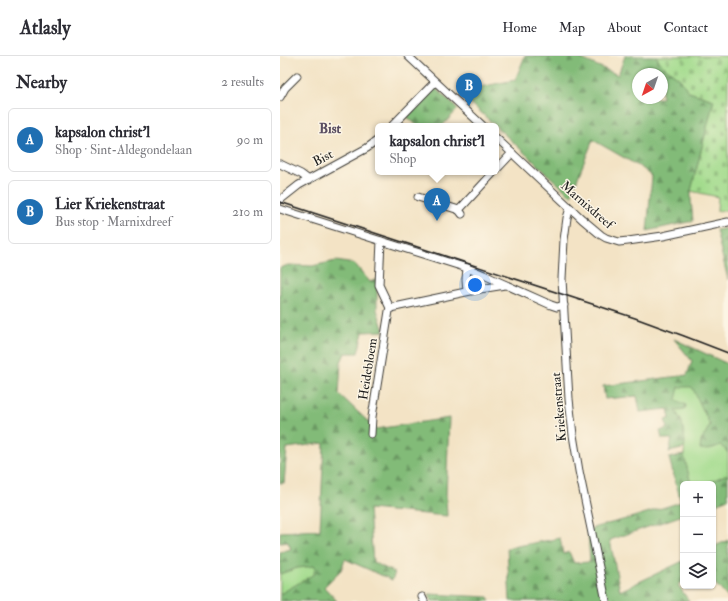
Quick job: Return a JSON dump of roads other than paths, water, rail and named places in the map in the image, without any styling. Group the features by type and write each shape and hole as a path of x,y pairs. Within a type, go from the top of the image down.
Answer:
{"street":[{"path":"408,56 480,123"},
{"path":"280,97 285,88 297,76"},
{"path":"395,123 435,82"},
{"name":"Marnixdreef","path":"499,141 601,236 611,240 619,242 663,236 728,222"},
{"name":"Bist","path":"280,200 299,185 375,142"},
{"path":"499,167 512,153"},
{"path":"280,164 301,174 309,180"},
{"path":"418,197 460,212 491,175"},
{"name":"Kriekenstraat","path":"570,208 567,218 562,264 562,290 569,399 573,435 606,601"},
{"path":"280,209 467,268 557,307 564,306"},
{"path":"381,241 379,286 390,308 467,291 506,285"},
{"path":"467,268 467,291"},
{"name":"Heidebloem","path":"371,434 372,417 390,308"}],"railway":[{"path":"280,202 635,318 728,353"}],"place":[{"name":"Lier Kriekenstraat","path":"469,106"},
{"name":"kapsalon christ'l","path":"437,221"}],"district":[{"name":"Bist","path":"330,128"}]}
